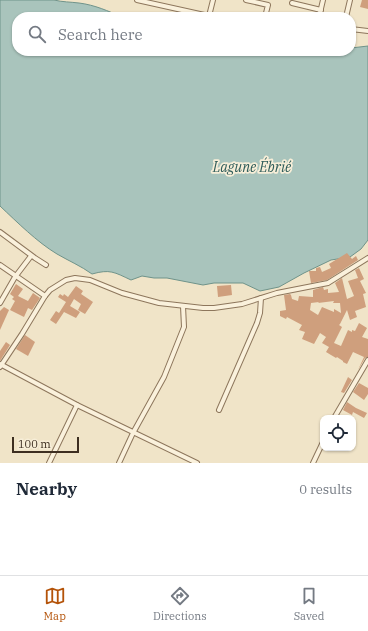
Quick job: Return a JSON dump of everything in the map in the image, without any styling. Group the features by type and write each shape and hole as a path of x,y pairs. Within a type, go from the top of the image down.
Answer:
{"street":[{"path":"137,0 191,12"},
{"path":"210,12 212,0"},
{"path":"246,0 268,5"},
{"path":"266,12 269,0"},
{"path":"292,3 321,10 323,0"},
{"path":"347,12 350,0"},
{"path":"356,30 368,31"},
{"path":"0,232 31,256 46,265"},
{"path":"0,303 15,277 31,256"},
{"path":"198,463 187,461 0,365 22,334 45,296 66,280 75,278 95,282 134,297 159,303 214,308 242,304 277,293 328,283 336,280 352,267 368,258"},
{"path":"0,265 15,277 45,296"},
{"path":"0,290 5,294"},
{"path":"219,410 257,323 260,314 261,298"},
{"path":"119,463 133,433 157,392 174,352 184,327 183,306"},
{"path":"336,415 368,360"},
{"path":"49,463 77,405"},
{"path":"313,463 320,448"}],"water":[{"name":"Lagune Ébrié","path":"0,0 54,0 85,4 111,12 12,12 12,56 356,56 356,47 368,46 368,240 361,249 350,257 331,260 279,287 260,291 243,283 214,283 203,285 167,278 142,276 131,280 112,272 92,274 42,244 0,206"}],"building":[{"path":"362,0 368,0 368,9 360,7"},
{"path":"347,253 352,259 356,256 358,260 327,280 311,283 309,271 316,271 316,268 320,267 322,272 331,268 329,264"},
{"path":"359,268 364,279 360,281 366,293 363,294 366,307 355,311 357,317 350,320 347,310 339,325 342,327 334,343 341,346 348,330 352,332 352,330 355,331 359,323 367,328 362,337 368,339 368,357 365,358 358,370 364,357 353,352 347,364 326,352 329,347 322,343 326,337 320,333 314,344 302,339 305,332 299,330 302,325 287,317 286,319 280,316 280,311 286,310 284,295 290,294 292,299 298,301 299,296 313,297 313,290 323,287 324,290 328,289 328,293 339,292 335,283 342,278 347,299 354,296 348,281 358,278 355,270","holes":["334,301 333,303 340,303 341,313 334,309 334,312 322,307 318,315 310,310 311,303"]},
{"path":"16,284 23,289 18,296 28,301 33,293 40,298 32,310 28,308 24,317 10,310 15,301 12,299 14,297 10,294"},
{"path":"231,285 232,295 218,297 217,286"},
{"path":"76,286 83,291 81,294 93,302 85,314 78,310 81,304 74,299 70,306 80,312 76,318 64,312 56,324 50,320 56,311 59,313 66,302 58,297 60,294 63,296 64,294 68,297"},
{"path":"4,307 9,310 0,330 0,311"},
{"path":"25,335 35,342 28,356 16,349"},
{"path":"6,342 10,345 0,361 0,351"},
{"path":"348,377 352,380 344,393 341,392"},
{"path":"359,383 368,388 368,394 364,400 353,392"},
{"path":"347,402 367,413 364,418 353,412 352,415 343,410"}]}
